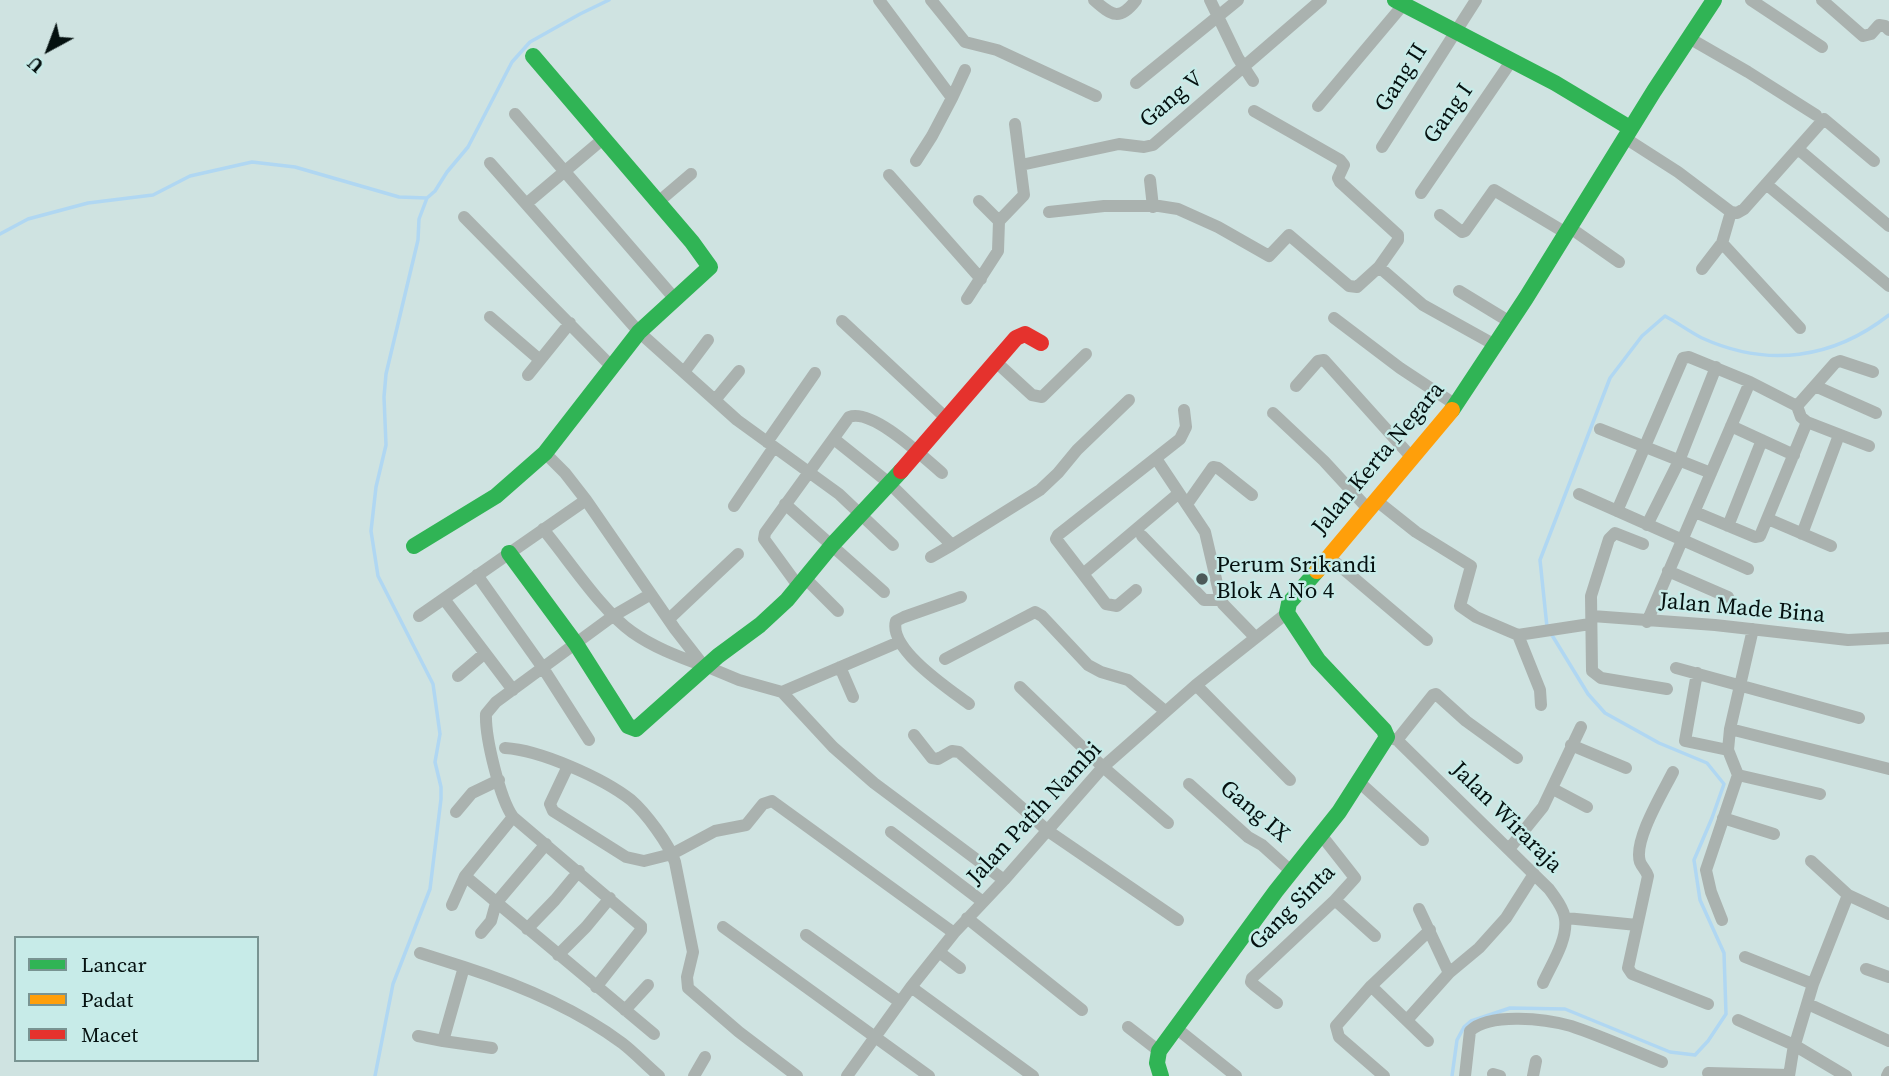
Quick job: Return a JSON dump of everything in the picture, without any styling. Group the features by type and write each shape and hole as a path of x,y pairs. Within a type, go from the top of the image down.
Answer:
{"street":[{"path":"879,0 953,98"},
{"path":"931,0 965,42 997,50 1096,96"},
{"path":"1094,0 1112,14 1120,14 1128,11 1136,0"},
{"path":"1210,0 1242,67 1253,81"},
{"path":"1136,83 1238,0"},
{"name":"Gang V","path":"1021,165 1125,143 1149,147 1321,0"},
{"name":"Gang II","path":"1382,147 1476,0"},
{"name":"Jalan Kerta Negara","path":"1287,613 1291,599 1413,459 1456,405 1714,0"},
{"path":"1751,0 1822,47"},
{"path":"1822,0 1863,36 1871,34 1879,25 1889,30"},
{"path":"1318,106 1399,2 1577,95 1731,212 1737,213 1744,209 1824,119 1874,161"},
{"path":"1689,38 1816,115"},
{"path":"414,546 496,496 545,453 639,332 709,267 703,256 534,57"},
{"name":"Gang I","path":"1421,193 1512,60"},
{"path":"916,161 953,98 965,70"},
{"path":"1049,212 1104,206 1169,207 1188,212 1269,256 1289,235 1354,288 1379,267 1398,240 1398,235 1340,182 1338,178 1344,168 1342,162 1317,145 1254,111"},
{"path":"515,114 675,299"},
{"path":"967,299 998,251 999,221 1024,195 1014,124"},
{"path":"526,204 603,139"},
{"path":"1798,149 1889,226"},
{"path":"491,163 639,332 737,420 810,472 862,514 893,545"},
{"path":"657,202 691,174"},
{"path":"889,176 981,279"},
{"path":"1150,180 1153,207"},
{"path":"1766,184 1889,286"},
{"path":"1440,215 1462,232 1465,231 1494,190 1568,230 1619,262"},
{"path":"979,201 999,221"},
{"path":"1702,269 1722,243 1731,212"},
{"path":"464,217 611,366"},
{"path":"1722,243 1800,328"},
{"path":"1379,267 1423,305 1495,345"},
{"path":"1459,290 1510,322"},
{"path":"490,317 540,360"},
{"path":"1334,318 1400,368 1456,405"},
{"path":"842,321 946,418"},
{"path":"528,375 570,323"},
{"path":"509,553 576,644 628,726 633,729 639,727 705,666 778,609 1016,338 1023,333 1041,343"},
{"path":"684,372 708,340"},
{"path":"995,361 1032,395 1042,397 1086,354"},
{"path":"1616,511 1683,358 1687,356 1750,382 1797,406 1801,417 1807,422 1868,446"},
{"path":"1296,386 1318,361 1324,360 1413,459"},
{"path":"1797,406 1835,363 1840,361 1872,372"},
{"path":"1647,525 1679,461 1716,368"},
{"path":"715,400 739,371"},
{"path":"734,506 815,373"},
{"path":"1647,622 1750,382"},
{"path":"1815,386 1876,413"},
{"path":"931,557 1040,490 1129,400"},
{"path":"1136,590 1116,606 1106,604 1058,544 1057,536 1157,460 1184,434 1184,410"},
{"path":"1273,413 1373,505 1471,566 1460,606 1502,630 1518,635 1540,690 1541,705"},
{"path":"838,611 802,583 764,539 765,533 785,504 849,418 857,415 894,433 942,473"},
{"path":"1695,512 1757,538 1762,534 1807,422"},
{"path":"1731,426 1794,455"},
{"path":"1600,429 1710,473"},
{"path":"1802,534 1839,435"},
{"path":"834,439 889,483 952,545"},
{"path":"1728,526 1762,440"},
{"path":"545,453 586,500 705,666"},
{"path":"1157,460 1205,532 1222,600 1254,636"},
{"path":"1083,574 1183,498 1213,467 1218,468 1252,495"},
{"path":"1579,495 1748,569"},
{"path":"419,616 586,500"},
{"path":"785,504 884,592"},
{"path":"1768,519 1831,546"},
{"path":"543,529 613,616 629,630 656,648 739,680 782,692 833,747 874,783 1004,880"},
{"path":"1643,544 1615,533 1609,538 1591,596 1592,671 1595,675 1667,689"},
{"path":"1142,536 1204,600 1222,600"},
{"path":"669,619 738,554"},
{"path":"1328,556 1427,640"},
{"path":"1668,571 1728,597"},
{"path":"477,575 543,668 589,740"},
{"path":"596,987 641,930 641,926 513,817 504,799 489,743 486,714 491,706 613,616 651,594"},
{"path":"961,597 896,621 894,628 899,642 926,671 969,704"},
{"path":"444,598 513,690"},
{"path":"945,659 1035,612 1042,616 1088,665 1101,673 1128,680 1166,712"},
{"path":"1287,613 1324,666 1392,739"},
{"name":"Jalan Patih Nambi","path":"847,1076 954,933 1103,767 1254,636 1287,613"},
{"name":"Jalan Made Bina","path":"1518,635 1566,628 1591,620 1753,629 1849,640 1889,638"},
{"path":"1723,920 1711,892 1706,870 1738,775 1728,750 1730,729 1753,629"},
{"path":"782,692 899,642"},
{"path":"457,676 485,653"},
{"path":"840,667 853,697"},
{"path":"1676,668 1859,718"},
{"path":"1697,673 1685,741 1728,750"},
{"path":"1196,685 1290,780"},
{"path":"1020,687 1103,767 1168,823"},
{"path":"1161,1076 1157,1049 1176,1028 1322,836 1392,739 1436,694 1466,721 1517,758"},
{"path":"1509,849 1534,820 1553,789 1581,727"},
{"path":"1730,729 1889,769"},
{"path":"914,735 932,758 938,759 952,751 959,752 1048,831 1178,920"},
{"name":"Jalan Wiraraja","path":"1392,739 1549,889 1566,918"},
{"path":"1571,745 1626,768"},
{"path":"505,748 531,751 568,766 633,802 673,854 681,881 693,952 687,977 688,988 738,1032 797,1076"},
{"path":"568,766 550,804 553,811 634,860 644,861 673,854 715,831 749,823 763,804 772,801 954,933"},
{"path":"1673,772 1647,824 1640,847 1641,864 1648,876 1628,965 1629,972 1708,1004"},
{"path":"1738,775 1819,794"},
{"path":"456,812 472,793 499,780"},
{"path":"1359,782 1423,840"},
{"name":"Gang IX","path":"1189,784 1292,872"},
{"path":"1553,789 1587,807"},
{"path":"452,905 465,876 513,817"},
{"path":"1723,818 1774,834"},
{"path":"891,832 983,902"},
{"name":"Gang Sinta","path":"1278,1003 1254,985 1252,978 1353,881 1354,875 1322,836"},
{"path":"481,933 491,921 496,903 546,844"},
{"path":"1811,861 1848,895 1889,914"},
{"path":"527,929 579,871"},
{"path":"1407,1020 1449,973 1479,948 1506,918 1534,874"},
{"path":"465,876 653,1034"},
{"path":"1708,1073 1789,1076 1794,1045 1848,895"},
{"path":"558,955 610,898"},
{"path":"1335,900 1375,936"},
{"path":"1419,909 1449,973"},
{"path":"967,918 1082,1010"},
{"path":"1543,983 1558,951 1566,918 1637,925"},
{"path":"723,927 929,1076"},
{"path":"1384,1076 1339,1037 1336,1029 1338,1023 1371,986 1430,930"},
{"path":"806,935 900,1002"},
{"path":"939,952 960,968"},
{"path":"420,953 505,980 582,1016 623,1044 659,1076"},
{"path":"1745,957 1814,984"},
{"path":"443,1041 464,967"},
{"path":"1866,970 1889,976"},
{"path":"625,1010 648,985"},
{"path":"1371,986 1428,1041"},
{"path":"911,987 1033,1076"},
{"path":"1808,1004 1889,1041"},
{"path":"1465,1076 1471,1031 1476,1026 1502,1019 1548,1021 1571,1026 1662,1062"},
{"path":"1738,1020 1794,1045 1846,1076"},
{"path":"1128,1027 1157,1049"},
{"path":"1176,1028 1236,1076"},
{"path":"418,1036 492,1048"},
{"path":"694,1076 705,1057"},
{"path":"1533,1076 1536,1061"}],"waterway":[{"path":"0,234 28,219 88,203 153,195 190,176 252,162 295,167 399,197 427,198 468,147 512,62 530,42 609,0"},
{"path":"375,1076 393,984 430,889 441,799 435,762 440,734 433,684 378,576 371,531 376,487 386,445 386,374 418,240 419,219 427,198"},
{"path":"1452,1076 1457,1040 1464,1027 1471,1021 1510,1008 1565,1009 1670,1052 1695,1055 1726,1014 1724,953 1700,900 1694,860 1724,784 1707,763 1659,743 1605,713 1588,694 1547,627 1540,560 1610,378 1642,336 1665,316 1702,338 1751,353 1775,356 1823,350 1868,330 1889,315"}],"traffic: fast":[{"path":"1395,0 1555,83 1630,128"},
{"path":"1452,410 1714,0"},
{"path":"414,546 496,496 545,453 639,332 710,267 692,242 533,56"},
{"path":"509,553 576,644 628,726 636,729 718,656 760,625 787,600 833,544 901,471"},
{"path":"1161,1076 1157,1063 1159,1051 1276,891 1339,812 1387,737 1384,730 1318,660 1287,613 1289,603 1317,571"}],"traffic: slow":[{"path":"1317,571 1452,410"}],"traffic: jam":[{"path":"901,471 1016,338 1025,334 1041,343"}],"place":[{"name":"Perum Srikandi Blok A No 4","path":"1202,579"}]}
